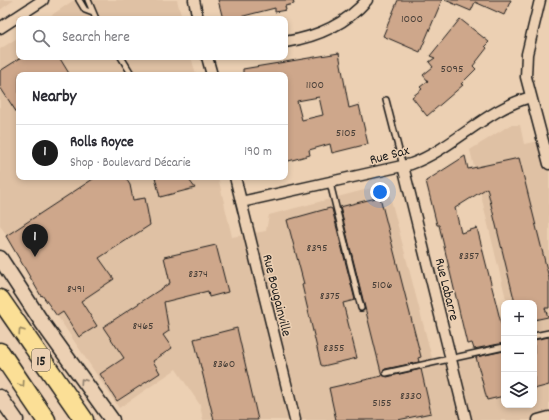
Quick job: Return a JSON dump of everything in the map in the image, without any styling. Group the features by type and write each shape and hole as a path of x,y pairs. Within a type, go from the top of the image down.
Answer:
{"highway":[{"name":"15","path":"0,299 84,420"},
{"name":"15","path":"0,352 46,420"}],"main road":[{"path":"0,258 43,324 112,420"},
{"path":"0,397 16,420"}],"street":[{"path":"18,16 43,0"},
{"path":"194,0 197,16"},
{"path":"288,41 309,37 331,28 344,21 367,0"},
{"path":"540,0 526,60 526,77 549,164"},
{"path":"0,28 16,18"},
{"path":"209,60 211,72"},
{"name":"Rue Sax","path":"241,202 416,162 512,103 531,97"},
{"name":"Rue Labarre","path":"403,166 466,420"},
{"name":"Rue Bougainville","path":"236,180 295,420"},
{"path":"538,420 549,418"}],"lane":[{"path":"79,0 85,10 93,13"},
{"path":"88,0 94,16"},
{"path":"122,60 130,72"},
{"path":"386,100 403,166"},
{"path":"330,182 361,308"},
{"path":"537,335 549,333"},
{"path":"386,373 501,348"}],"shaded area":[{"path":"0,0 14,0 0,10"},
{"path":"74,0 177,0 181,16 50,16"},
{"path":"16,39 16,60 192,60 195,72 16,72 16,180 219,180 232,237 266,231 269,215 387,184 433,362 501,346 501,408 537,408 537,300 506,300 470,150 510,125 520,125 524,144 549,139 549,420 203,420 200,405 176,369 119,408 56,314 0,225 0,49"}],"building":[{"path":"218,0 293,0 294,4 285,6 286,10 275,12 275,8 244,16 222,16"},
{"path":"398,0 442,0 420,52 383,36"},
{"path":"445,0 511,0 504,15 475,2 471,11"},
{"path":"460,19 489,42 485,46 487,48 473,66 476,69 461,84 463,85 427,116 412,97 422,89 420,87 428,81 423,75 433,67 429,62 435,58 430,56"},
{"path":"339,53 349,108 359,105 368,144 332,153 330,144 309,150 310,155 288,161 288,72 243,72 243,69","holes":["319,97 323,115 302,120 297,101"]},
{"path":"17,60 61,60 68,72 16,72 16,111 0,87 0,71"},
{"path":"465,156 468,169 519,158 549,278 549,308 545,308 548,317 537,319 537,300 514,300 487,188 455,208 461,233 477,228 501,323 501,344 474,349 472,343 467,344 439,225 437,225 426,181"},
{"path":"91,180 127,180 130,185 133,200 145,198 150,225 99,258 114,279 81,301 97,326 79,337 63,312 57,316 42,295 41,296 6,236"},
{"path":"156,180 189,180 195,188 160,197"},
{"path":"380,197 421,357 418,358 419,362 385,369 382,374 387,377 421,369 431,413 398,420 336,420 329,388 382,376 340,207"},
{"path":"330,208 332,209 355,300 343,303 357,358 323,366 321,365 302,285 304,284 287,220"},
{"path":"216,245 228,292 209,297 208,291 164,302 169,331 163,335 172,348 153,361 160,373 117,401 100,374 124,358 103,327 170,283 164,257"},
{"path":"237,328 258,420 214,420 194,339"},
{"path":"549,337 549,385 537,388 537,372 537,339"},
{"path":"501,352 501,397 487,400 476,357"}],"place":[{"name":"Rolls Royce","path":"35,257"}]}
